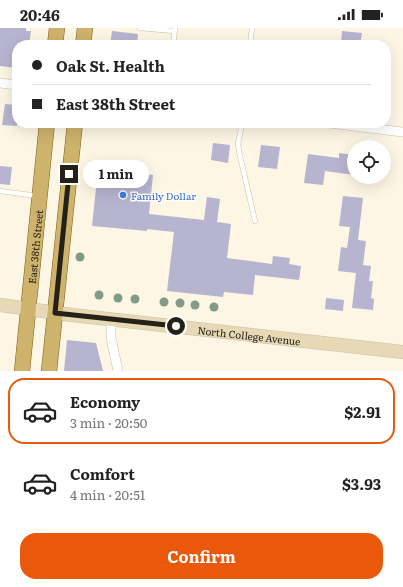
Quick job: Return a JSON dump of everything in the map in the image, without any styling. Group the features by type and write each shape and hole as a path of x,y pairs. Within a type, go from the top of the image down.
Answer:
{"main road":[{"path":"56,40 57,28"},
{"path":"84,40 85,28"},
{"name":"East 38th Street","path":"22,371 47,128"},
{"path":"49,371 74,128"},
{"name":"North College Avenue","path":"0,305 55,313 403,352"}],"street":[{"path":"0,83 12,84"},
{"path":"370,128 403,132"},
{"path":"111,319 111,338 118,371"}],"lane":[{"path":"140,28 175,29 174,40"},
{"path":"251,40 252,28"},
{"path":"241,128 238,144 255,221"},
{"path":"0,191 40,196"}],"building":[{"path":"0,28 26,28 26,31 31,31 30,40 12,40 12,67 0,66"},
{"path":"112,31 138,34 137,40 111,40"},
{"path":"342,31 362,33 361,40 341,40"},
{"path":"5,104 12,105 12,126 2,125"},
{"path":"213,143 230,145 228,163 211,160"},
{"path":"261,145 280,147 277,169 258,167"},
{"path":"339,153 347,154 347,174 325,171 323,185 304,183 308,154 339,158"},
{"path":"0,166 12,167 10,185 0,184"},
{"path":"98,170 153,175 149,214 204,220 207,197 220,199 217,222 231,224 227,258 272,264 273,256 290,258 289,264 301,266 299,280 255,275 253,295 224,292 223,297 167,291 174,232 92,226"},
{"path":"343,196 363,198 358,240 366,241 363,265 371,266 369,281 373,281 371,298 374,299 373,310 352,308 356,273 338,271 341,247 347,248 350,227 339,226"},
{"path":"326,298 344,300 343,311 325,309"},
{"path":"67,340 96,343 103,371 64,371"}],"place":[{"name":"Family Dollar","path":"123,195"}],"route":[{"path":"69,174 55,313 176,326"}]}
